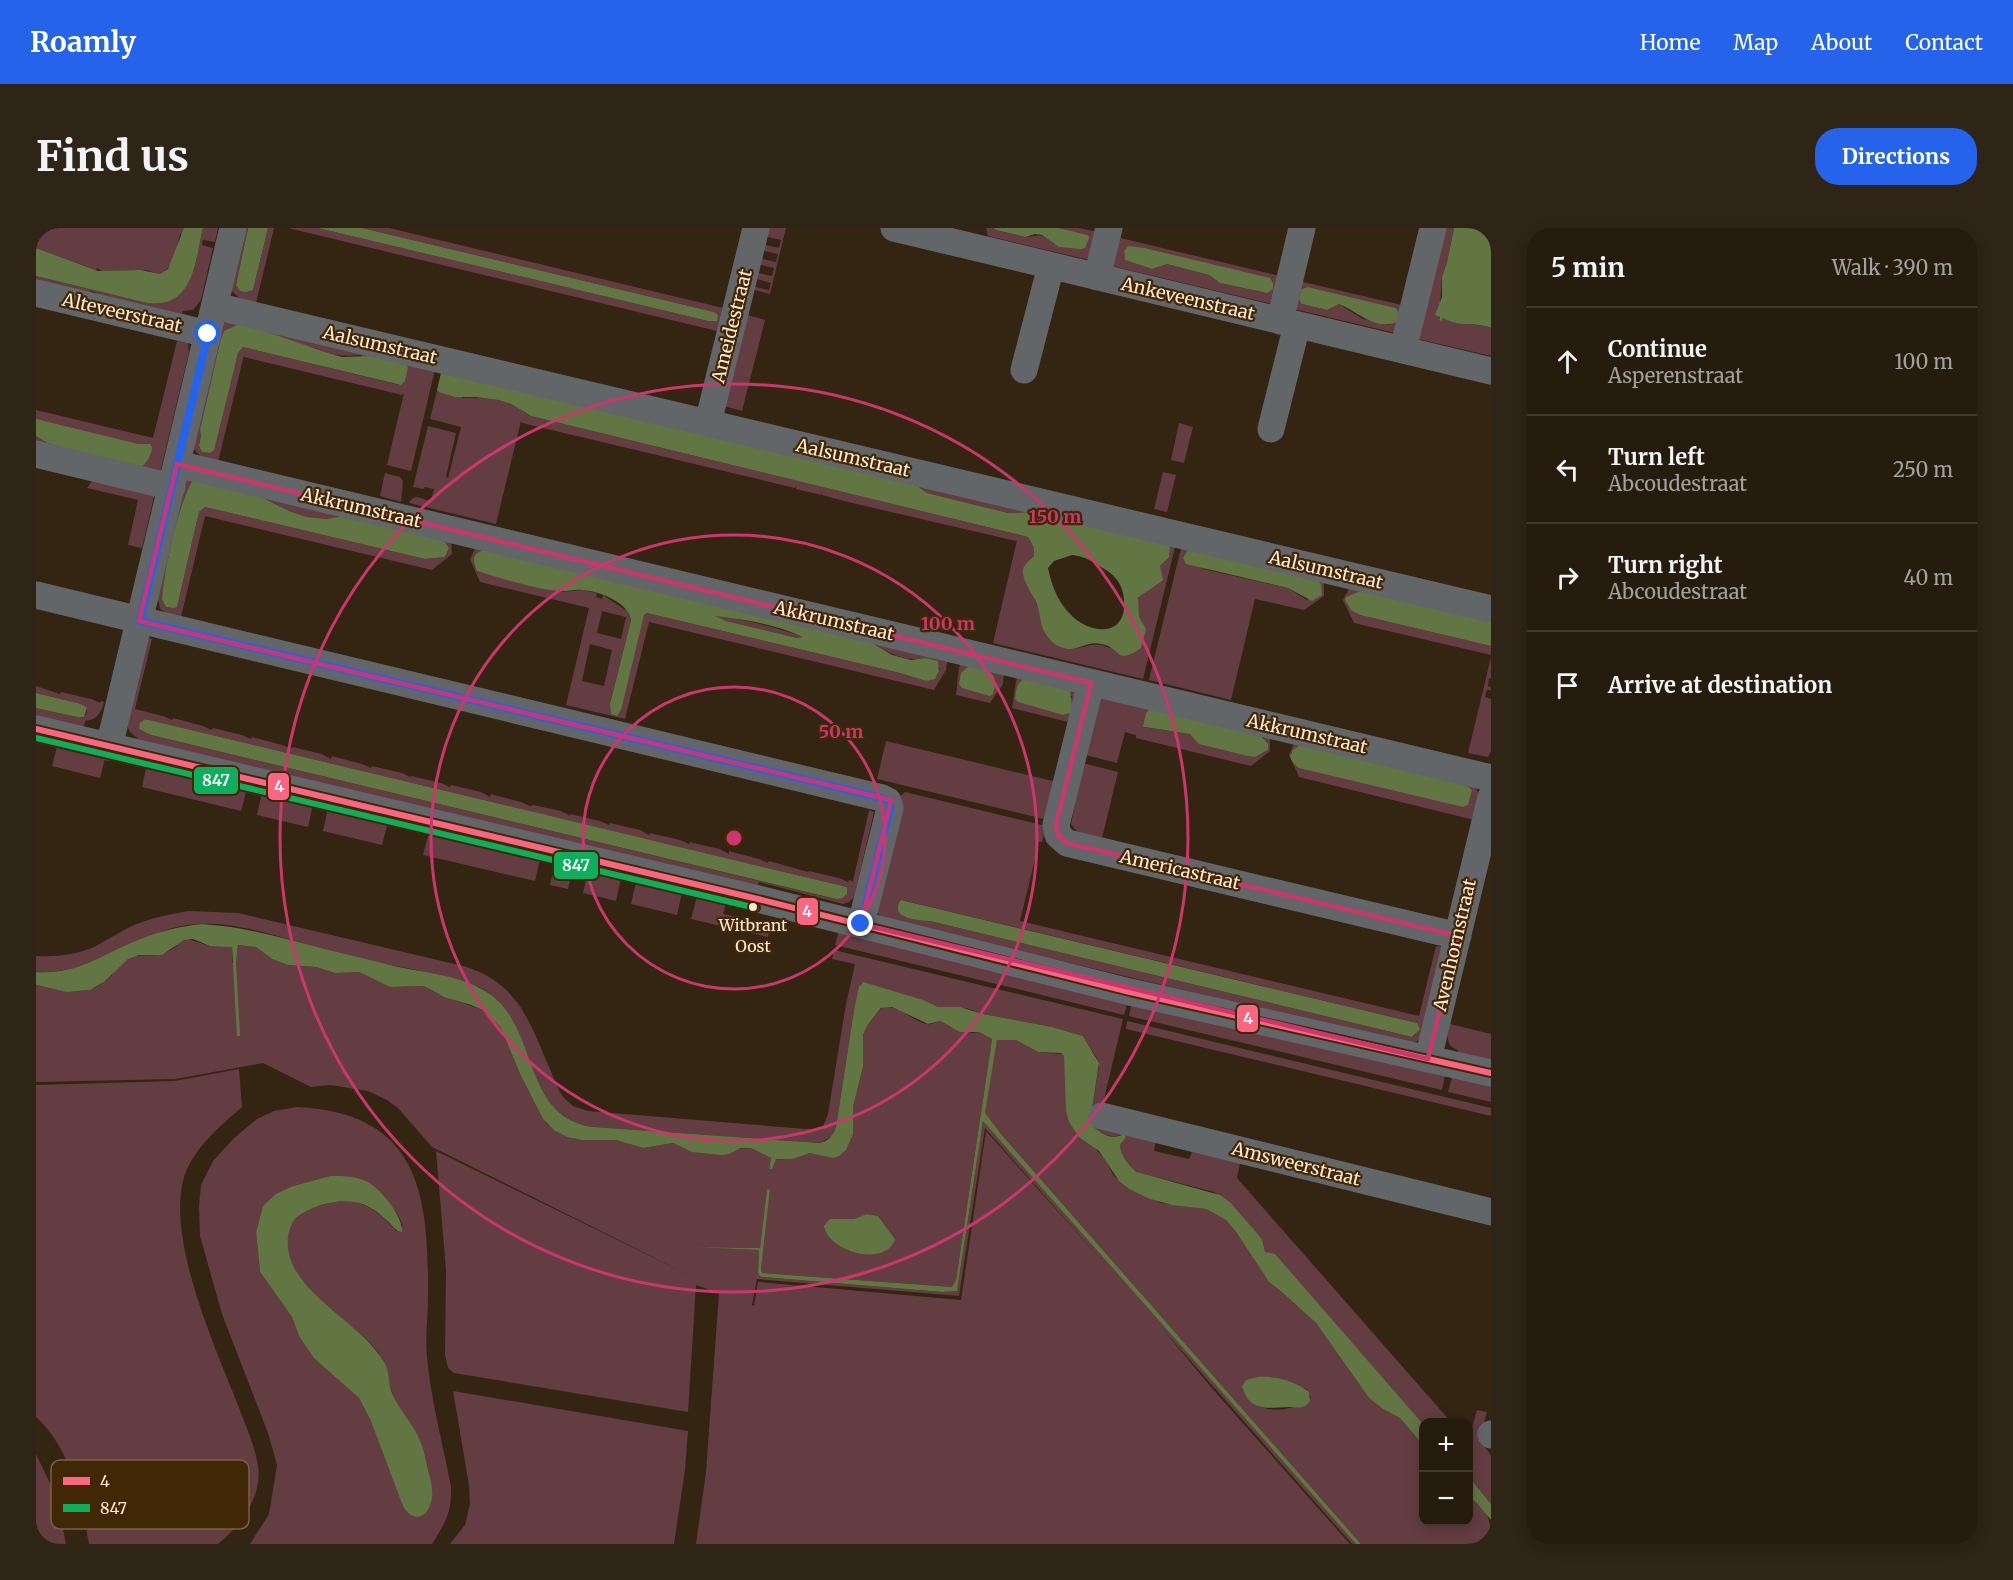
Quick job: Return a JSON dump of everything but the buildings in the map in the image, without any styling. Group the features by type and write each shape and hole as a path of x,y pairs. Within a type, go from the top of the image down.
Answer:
{"street":[{"path":"109,747 233,228"},
{"name":"Ameidestraat","path":"708,423 756,228"},
{"name":"Ankeveenstraat","path":"894,228 975,238 1051,266 1491,371"},
{"name":"Ankeveenstraat","path":"1097,277 1109,228"},
{"name":"Ankeveenstraat","path":"1271,429 1302,228"},
{"path":"1403,350 1433,228"},
{"path":"1024,370 1051,266"},
{"name":"Alteveerstraat","path":"36,293 208,334"},
{"name":"Aalsumstraat","path":"215,306 1491,609"},
{"name":"Akkrumstraat","path":"36,454 174,475 1091,682 1491,778"},
{"path":"36,595 882,798 888,801 890,808 861,924"},
{"name":"Americastraat","path":"1091,682 1056,825 1058,835 1067,843 1458,936"},
{"path":"36,729 861,924 1130,992 1491,1073"},
{"name":"Avenhornstraat","path":"1428,1059 1491,797"},
{"name":"Amsweerstraat","path":"1102,1116 1491,1212"}],"highlighted area":[{"path":"177,464 1091,683 1056,825 1058,835 1067,843 1458,936 1428,1059 861,924 891,800 139,621"}],"shaded area":[{"path":"36,228 184,228 172,262 160,274 145,270 102,271 97,268 96,270 36,248"},
{"path":"184,228 203,228 194,268 183,291 174,299 163,303 147,303 36,276 36,248 98,271 141,270 160,274 168,269"},
{"path":"203,228 218,228 215,242 203,240 202,245 213,248 201,300 193,310 183,311 182,314 36,280 36,276 147,303 163,303 174,299 190,280"},
{"path":"242,228 248,228 236,285 253,290 268,228 274,228 256,303 239,298 230,289"},
{"path":"248,228 268,228 253,290 246,292 240,291 236,285"},
{"path":"288,228 318,228 708,321 717,321 714,312 362,228 389,228 723,308 717,331"},
{"path":"318,228 362,228 714,312 718,315 717,321 708,321"},
{"path":"765,228 786,228 770,294 750,289 751,286 769,290 771,283 753,278 754,272 772,276 774,268 757,264 758,258 776,262 778,254 760,250 761,244 779,248 781,240 763,236"},
{"path":"986,228 1027,237 1041,236 1054,244 1088,235 1059,228 1079,228 1098,232 1089,260 988,236"},
{"path":"994,228 1059,228 1088,235 1089,238 1085,248 1059,247 1042,235 1035,234 1025,237"},
{"path":"1440,228 1454,228 1442,277 1439,320 1442,321 1443,318 1455,323 1491,328 1491,356 1418,339"},
{"path":"1454,228 1491,228 1491,328 1455,323 1443,318 1442,321 1435,315 1442,297 1442,277"},
{"path":"1116,237 1280,276 1272,304 1112,266","holes":["1128,246 1266,293 1220,283 1209,275 1167,264 1152,269 1125,260 1124,251"]},
{"path":"1128,246 1270,278 1273,289 1267,293 1220,283 1209,275 1167,264 1152,269 1125,260 1124,251"},
{"path":"1299,281 1406,306 1395,333 1294,309","holes":["1308,287 1396,308 1399,313 1389,325 1363,319 1339,304 1327,310 1302,304 1303,288"]},
{"path":"1308,287 1396,308 1399,313 1397,322 1381,324 1374,322 1339,304 1327,310 1302,304 1299,299 1301,290"},
{"path":"744,314 765,320 742,411 724,406"},
{"path":"228,319 436,365 411,471 387,465 404,393 402,395 244,357 244,355 218,462 201,457 192,447 219,327","holes":["220,342 315,348 337,355 360,355 400,385 243,347 238,353 210,453 202,452 199,446 200,431"]},
{"path":"237,325 247,325 342,357 373,356 403,362 408,367 405,381 401,385 243,347 238,353 214,450 210,453 202,452 199,446 200,430 220,342 224,331"},
{"path":"177,341 188,343 189,352 159,477 36,447 36,410 153,438"},
{"path":"443,366 1176,543 1143,679 993,643 1017,540 848,502 822,495 822,493 821,495 796,489 796,486 795,488 521,421 496,524 409,503 416,497 431,501 434,489 413,487 428,426 456,433 446,477 448,478 461,427 430,419","holes":["444,371 913,483 927,493 1008,513 1037,512 1170,554 1160,566 1161,576 1158,584 1134,603 1118,629 1110,648 1098,644 1075,648 1060,646 1053,642 1045,631 1026,575 1024,566 1034,556 1034,548 1028,537 531,416 499,400 463,398"]},
{"path":"441,373 913,483 927,493 1008,513 1037,512 1170,546 1169,557 1160,566 1163,580 1138,598 1139,617 1146,629 1141,648 1122,656 1108,646 1095,643 1069,649 1063,648 1052,642 1044,631 1037,604 1024,579 1023,568 1034,556 1034,548 1028,537 531,416 511,404 498,400 455,397 437,390","holes":["1072,555 1090,560 1106,570 1121,586 1124,600 1123,612 1120,621 1114,627 1097,629 1087,626 1070,614 1059,598 1048,568 1054,561"]},
{"path":"36,419 138,444 150,444 151,453 138,469 48,443 36,436"},
{"path":"1179,423 1193,427 1184,463 1171,460"},
{"path":"1163,472 1176,475 1167,512 1154,509"},
{"path":"385,473 400,477 403,481 401,502 380,496"},
{"path":"192,477 202,477 451,537 452,554 432,570 205,516 181,617 166,613 160,609 158,599 154,597 180,488","holes":["196,479 251,492 289,511 307,517 327,519 354,517 423,534 445,542 449,548 445,557 425,559 205,507 199,512 177,607 166,607 162,600 169,555 184,499 190,486"]},
{"path":"93,480 156,488 142,548 128,545 138,500 87,488"},
{"path":"193,480 251,492 289,511 307,517 327,519 346,516 423,534 445,542 449,548 445,557 425,559 205,507 199,512 177,607 166,607 162,600 169,556 182,505"},
{"path":"478,543 948,656 946,670 934,690 649,622 625,719 566,705 589,608 480,582 470,559","holes":["477,571 867,640 894,655 908,659 925,658 940,668 937,676 926,681 647,613 644,615 610,704 631,620 627,611 603,595 602,599 596,597 597,593 582,590 561,592","602,611 626,617 621,639 597,633","590,644 612,650 604,686 582,681"]},
{"path":"1182,544 1324,578 1324,596 1304,610 1255,599 1231,700 1149,680","holes":["1199,568 1321,584 1307,600 1288,588"]},
{"path":"486,549 867,640 892,655 911,660 925,658 938,661 939,671 935,679 926,681 647,613 644,615 621,710 617,716 611,714 610,704 631,620 629,614 619,603 596,593 539,588 477,571 474,557","holes":["715,616 771,626 803,637 797,638 726,621"]},
{"path":"1188,550 1314,578 1321,584 1322,595 1312,601 1288,588 1186,564 1183,558"},
{"path":"1351,584 1491,617 1360,615 1491,646 1491,655 1354,623 1343,600"},
{"path":"1372,591 1491,620 1491,646 1360,615 1351,610 1345,600 1346,597 1358,592"},
{"path":"712,615 759,624 805,637 797,638 726,621"},
{"path":"146,637 152,639 135,709 211,730 213,728 291,749 292,747 322,754 331,759 332,756 371,768 372,766 450,787 451,785 481,792 490,797 491,794 530,806 561,811 570,816 570,814 609,825 610,823 640,830 649,835 650,833 689,844 690,842 720,849 729,854 729,851 848,882 853,881 869,810 874,812 854,897 843,904 759,882 757,888 141,741 130,732 126,724","holes":["145,719 847,887 847,893 835,899 151,735 139,729"]},
{"path":"1491,657 1491,679 1489,678 1488,686 1491,690 1487,690 1485,697 1491,699 1491,751 1488,757 1468,753"},
{"path":"963,659 1004,669 1003,684 990,703 956,695 959,667"},
{"path":"970,665 988,671 994,676 993,694 990,696 962,688 959,684 961,673"},
{"path":"1019,672 1077,691 1068,722 1012,708","holes":["1017,686 1072,696 1065,715 1018,702 1015,699"]},
{"path":"1025,679 1070,690 1072,707 1070,713 1063,715 1018,702 1015,699 1017,687"},
{"path":"36,686 60,694 61,692 100,703 104,702 98,715 85,721 84,727 36,716 36,708 77,717 86,715 87,710 81,704 36,693"},
{"path":"36,693 81,704 87,708 84,717 36,708"},
{"path":"1100,699 1270,732 1270,751 1251,766 1136,738 1136,735 1125,732 1117,763 1085,755","holes":["1143,727 1262,736 1268,750 1255,757 1190,734"]},
{"path":"1150,709 1261,736 1268,744 1268,750 1255,757 1248,756 1199,744 1190,734 1143,727 1146,713"},
{"path":"145,719 847,887 847,894 836,899 151,735 139,729 140,723"},
{"path":"1296,739 1475,787 1479,794 1474,820 1299,777 1289,755","holes":["1291,752 1466,785 1463,807 1291,756"]},
{"path":"886,741 1057,782 1048,820 877,779"},
{"path":"58,743 106,755 100,778 52,766"},
{"path":"1300,745 1466,785 1472,790 1468,805 1463,807 1299,768 1290,756 1293,750"},
{"path":"1083,763 1118,772 1102,838 1077,832 1071,824"},
{"path":"147,764 247,788 241,811 142,787"},
{"path":"262,792 313,804 308,827 257,815"},
{"path":"905,792 1046,826 1042,842 1039,842 1020,921 1419,1016 1436,946 1444,947 1420,1039 1414,1043 1405,1043 880,916 876,910 899,798","holes":["902,900 1417,1023 1415,1035 1412,1037 903,916"]},
{"path":"328,808 388,822 382,845 323,831"},
{"path":"429,832 540,859 535,881 423,855"},
{"path":"555,862 573,867 568,889 550,885"},
{"path":"588,870 621,878 616,901 583,893"},
{"path":"636,882 682,893 677,915 631,904"},
{"path":"697,896 726,903 723,914 758,922 772,919 768,937 691,919"},
{"path":"901,900 1417,1023 1420,1029 1412,1037 930,921 913,919 898,911"},
{"path":"189,911 238,913 463,966 482,973 497,982 519,1006 528,1020 564,1098 573,1106 588,1111 822,1129 828,1114 855,964 832,959 834,950 1123,1019 1099,1120 1156,1139 1154,1151 1189,1159 1192,1152 1240,1163 1237,1178 1447,1418 1419,1419 1275,1255 1265,1252 1262,1239 1231,1203 1214,1192 1140,1173 1128,1163 1120,1147 1123,1134 1108,1135 1094,1127 1092,1109 1099,1066 1097,1058 1083,1036 1052,1027 983,1014 966,1008 938,1007 861,983 854,1010 836,1127 832,1136 820,1143 594,1127 570,1119 553,1105 540,1086 512,1020 498,1001 479,987 450,977 337,953 255,930 214,924 180,926 89,963 55,972 36,972 36,956 59,956 82,952 134,925"},
{"path":"202,924 258,932 398,967 446,976 480,988 506,1009 517,1028 542,1090 554,1107 571,1120 594,1127 820,1143 825,1141 836,1127 854,1010 859,987 863,982 923,1000 938,1007 960,1007 1083,1036 1099,1063 1092,1109 1094,1127 1108,1136 1116,1137 1124,1134 1126,1137 1120,1145 1123,1156 1137,1172 1220,1195 1231,1203 1262,1239 1265,1252 1275,1254 1419,1419 1419,1440 1400,1418 1369,1398 1316,1323 1269,1282 1226,1220 1206,1209 1172,1205 1150,1199 1129,1189 1119,1181 1099,1151 1079,1137 1069,1122 1066,1110 1064,1056 1061,1053 1038,1052 1016,1040 997,1040 985,1113 1361,1544 1356,1544 983,1121 957,1291 942,1292 763,1277 758,1273 759,1250 690,1247 760,1248 767,1189 770,1190 762,1273 952,1287 956,1280 992,1039 979,1032 960,1032 940,1021 928,1024 892,1007 881,1008 863,1035 863,1067 853,1107 853,1134 846,1150 833,1158 810,1153 792,1159 776,1159 772,1169 769,1169 771,1158 751,1148 741,1148 722,1155 692,1152 673,1143 643,1148 616,1140 582,1140 567,1137 554,1130 543,1119 520,1074 501,1028 485,1011 444,997 424,986 390,987 359,972 335,973 316,967 288,965 272,959 256,947 238,945 236,963 240,1036 237,1036 232,947 210,946 193,939 184,940 162,955 139,955 128,959 104,982 90,990 67,992 36,985 36,972 75,968 148,936 175,928"},
{"path":"839,930 1445,1075 1442,1090 1129,1016 1131,1006 1127,1005 1124,1015 835,945"},
{"path":"188,939 210,946 232,946 232,963 236,963 238,945 256,947 272,959 288,965 316,967 335,973 359,972 390,987 424,986 438,994 485,1011 501,1028 520,1074 543,1119 548,1125 575,1139 616,1140 643,1148 673,1143 690,1151 751,1148 771,1158 769,1168 772,1169 775,1159 787,1159 814,1153 853,1128 853,1107 863,1067 863,1035 867,1026 882,1008 894,1008 927,1024 940,1021 950,1027 972,1033 979,1032 992,1039 956,1280 952,1287 762,1273 770,1190 767,1190 760,1248 691,1247 759,1250 758,1273 763,1277 942,1292 957,1291 983,1120 1356,1544 1352,1544 1159,1325 1350,1544 696,1544 706,1472 719,1293 696,1285 688,1412 454,1373 448,1368 445,1355 446,1270 436,1151 695,1278 432,1147 398,1108 368,1091 330,1085 311,1087 263,1063 176,1079 36,1082 36,985 65,991 84,991 102,984 129,958 164,953","holes":["985,1128 1111,1271 986,1131 961,1300 758,1282 754,1306 752,1305 757,1279 959,1296","867,1214 878,1216 895,1239 849,1251 830,1238 849,1220"]},
{"path":"1127,1021 1491,1108 1491,1116 1126,1029"},
{"path":"1450,1024 1491,1034 1491,1061 1458,1053 1458,1050 1451,1046 1448,1040"},
{"path":"997,1040 1016,1040 1038,1052 1063,1054 1093,1146 1104,1158 1114,1176 1129,1189 1161,1203 1206,1209 1226,1220 1269,1282 1316,1323 1369,1398 1400,1418 1419,1440 1419,1526 1473,1526 1473,1500 1481,1506 1488,1517 1491,1544 1361,1544 984,1113","holes":["1257,1377 1274,1378 1306,1389 1311,1398 1293,1407 1278,1410 1257,1405 1246,1396 1243,1389 1246,1380"]},
{"path":"239,1069 242,1107 207,1140 192,1159 183,1181 180,1206 182,1234 196,1295 255,1450 259,1477 249,1508 249,1460 66,1460 58,1444 36,1417 36,1085 175,1081"},
{"path":"1452,1077 1491,1086 1491,1102 1448,1092"},
{"path":"297,1107 338,1113 370,1125 393,1143 409,1166 420,1194 428,1261 427,1357 434,1406 451,1487 447,1517 432,1544 250,1544 269,1514 277,1465 268,1433 222,1314 200,1236 199,1206 201,1185 213,1161 234,1138 257,1119 274,1111","holes":["330,1176 368,1183 397,1213 403,1226 396,1231 378,1213 356,1202 342,1201 324,1204 307,1210 295,1218 288,1234 287,1253 292,1266 311,1291 378,1352 384,1363 394,1398 420,1439 371,1421 359,1398 299,1336 292,1317 260,1272 256,1232 263,1206 293,1186"]},
{"path":"330,1176 345,1176 368,1182 385,1197 396,1212 402,1232 367,1206 347,1201 324,1204 295,1219 288,1237 289,1256 297,1273 310,1289 373,1347 386,1366 392,1393 420,1440 431,1481 430,1505 428,1510 420,1516 412,1515 403,1506 371,1421 359,1398 314,1358 299,1336 292,1317 260,1272 256,1232 263,1206 276,1194 293,1186"},
{"path":"867,1214 878,1216 895,1239 890,1248 881,1253 858,1253 846,1249 828,1235 824,1226 830,1219 854,1219"},
{"path":"1257,1377 1278,1378 1297,1384 1309,1392 1310,1401 1301,1407 1260,1407 1249,1400 1242,1386 1246,1380"},
{"path":"453,1391 688,1431 685,1470 674,1544 450,1544 465,1525 470,1504 469,1485"},
{"path":"1477,1410 1487,1412 1481,1433 1483,1444 1491,1456 1491,1504 1473,1482 1473,1424"},
{"path":"36,1454 51,1485 51,1529 63,1529 66,1544 36,1544"},
{"path":"1473,1482 1491,1504 1491,1520 1473,1500"},
{"path":"86,1529 233,1529 218,1544 89,1544"}],"transit line":[{"name":"4","path":"36,729 758,899 1130,992 1491,1073"},
{"name":"847","path":"36,738 756,908"}],"place":[{"name":"Witbrant Oost","path":"753,907"}],"route":[{"path":"208,334 140,621 882,798 888,801 890,808 861,924"}]}
